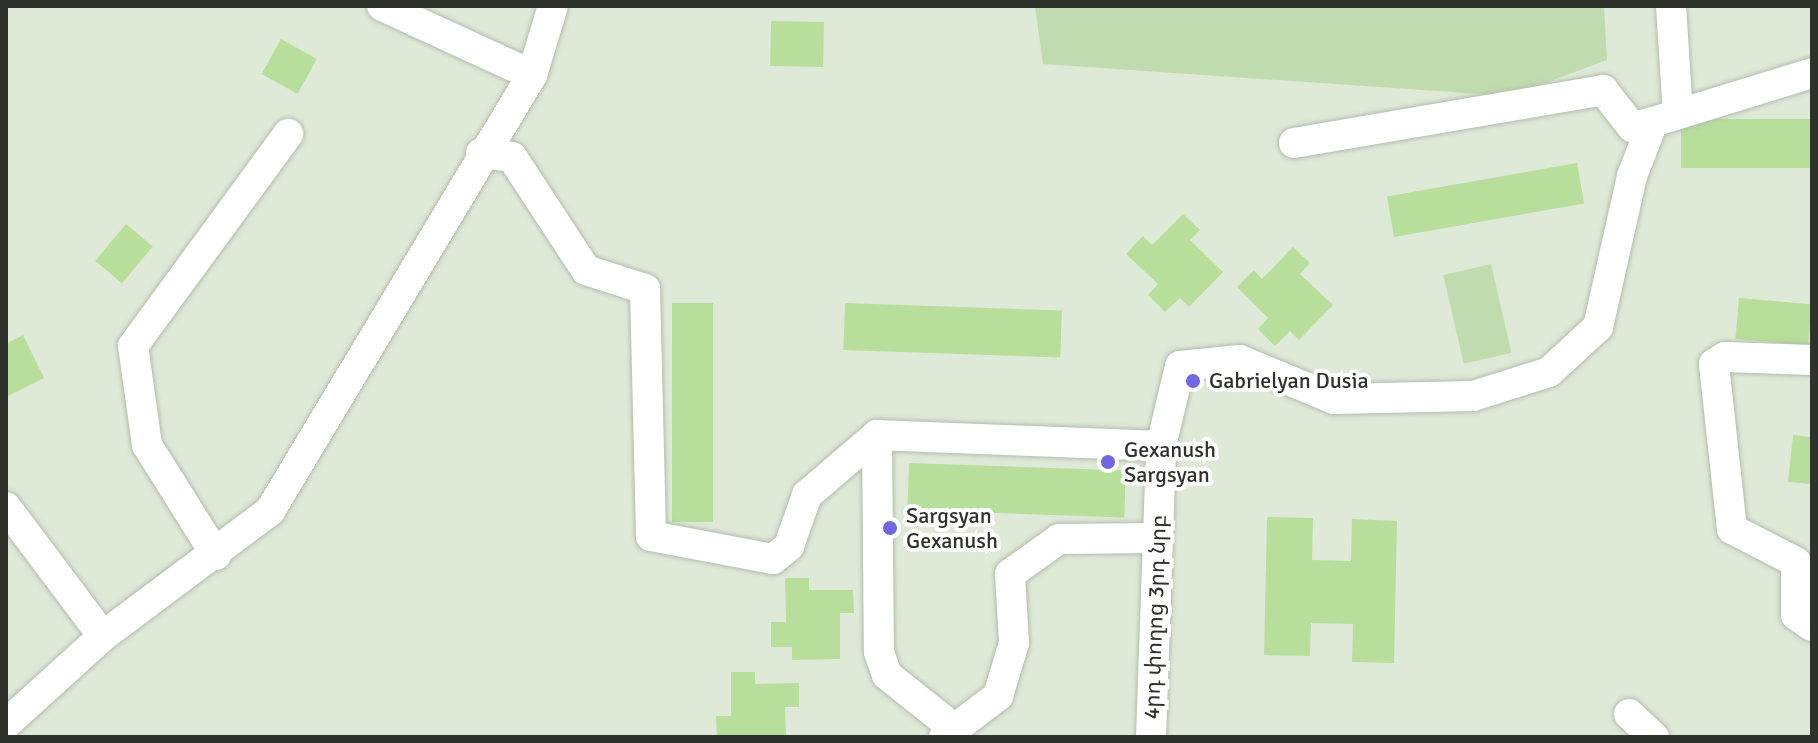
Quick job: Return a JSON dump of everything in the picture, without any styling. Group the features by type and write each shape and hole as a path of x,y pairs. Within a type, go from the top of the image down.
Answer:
{"street":[{"path":"382,6 532,75"},
{"path":"11,727 103,636 216,555 270,511 481,153 532,75 553,6"},
{"path":"1665,118 1671,6"},
{"path":"1294,143 1603,90 1632,127 1812,73"},
{"name":"4րդ փողոց 3րդ նրբ","path":"1151,737 1161,446 1180,366 1240,360 1334,399 1473,396 1549,372 1598,327 1632,176 1665,118"},
{"path":"216,555 147,445 133,346 288,134"},
{"path":"481,153 512,157 586,270 645,289 651,536 773,559 789,546 807,495 877,435 1161,446"},
{"path":"1812,360 1725,357 1714,364 1732,529 1796,562 1796,615 1812,626"},
{"path":"877,435 879,652 887,675 950,733 998,696 1014,643 1010,574 1059,539 1156,538"},
{"path":"6,507 103,636"},
{"path":"1629,714 1654,737"}],"green space":[{"path":"1035,6 1604,6 1607,60 1510,96 1043,64"},
{"path":"1491,264 1511,353 1464,364 1443,275"}],"building":[{"path":"771,21 824,22 823,67 770,66"},
{"path":"281,39 317,59 297,94 262,74"},
{"path":"1681,119 1812,119 1812,168 1681,168"},
{"path":"1577,163 1584,203 1394,237 1387,197"},
{"path":"1183,214 1200,230 1190,240 1223,272 1189,307 1180,298 1165,312 1148,295 1158,284 1126,254 1143,236 1152,245"},
{"path":"126,224 153,246 122,283 95,261"},
{"path":"1293,247 1310,263 1300,274 1333,305 1299,340 1290,331 1275,346 1258,329 1268,318 1237,287 1254,270 1262,279"},
{"path":"1739,298 1812,304 1808,345 1735,339"},
{"path":"672,303 713,303 713,522 672,522"},
{"path":"845,303 1062,311 1060,358 843,350"},
{"path":"23,335 44,378 6,397 6,344"},
{"path":"1793,435 1812,437 1812,484 1788,482"},
{"path":"909,463 1126,471 1124,518 907,510"},
{"path":"1267,517 1313,518 1312,560 1351,561 1352,519 1397,521 1394,663 1352,662 1353,624 1311,623 1310,656 1264,655"},
{"path":"785,578 809,578 809,590 853,590 854,613 840,613 840,659 792,660 792,647 771,647 771,622 786,622"},
{"path":"731,672 755,672 755,684 799,683 799,707 785,707 786,737 717,737 716,716 731,716"}],"place":[{"name":"Gabrielyan Dusia","path":"1193,381"},
{"name":"Gexanush Sargsyan","path":"1108,462"},
{"name":"Sargsyan Gexanush","path":"890,528"}]}
